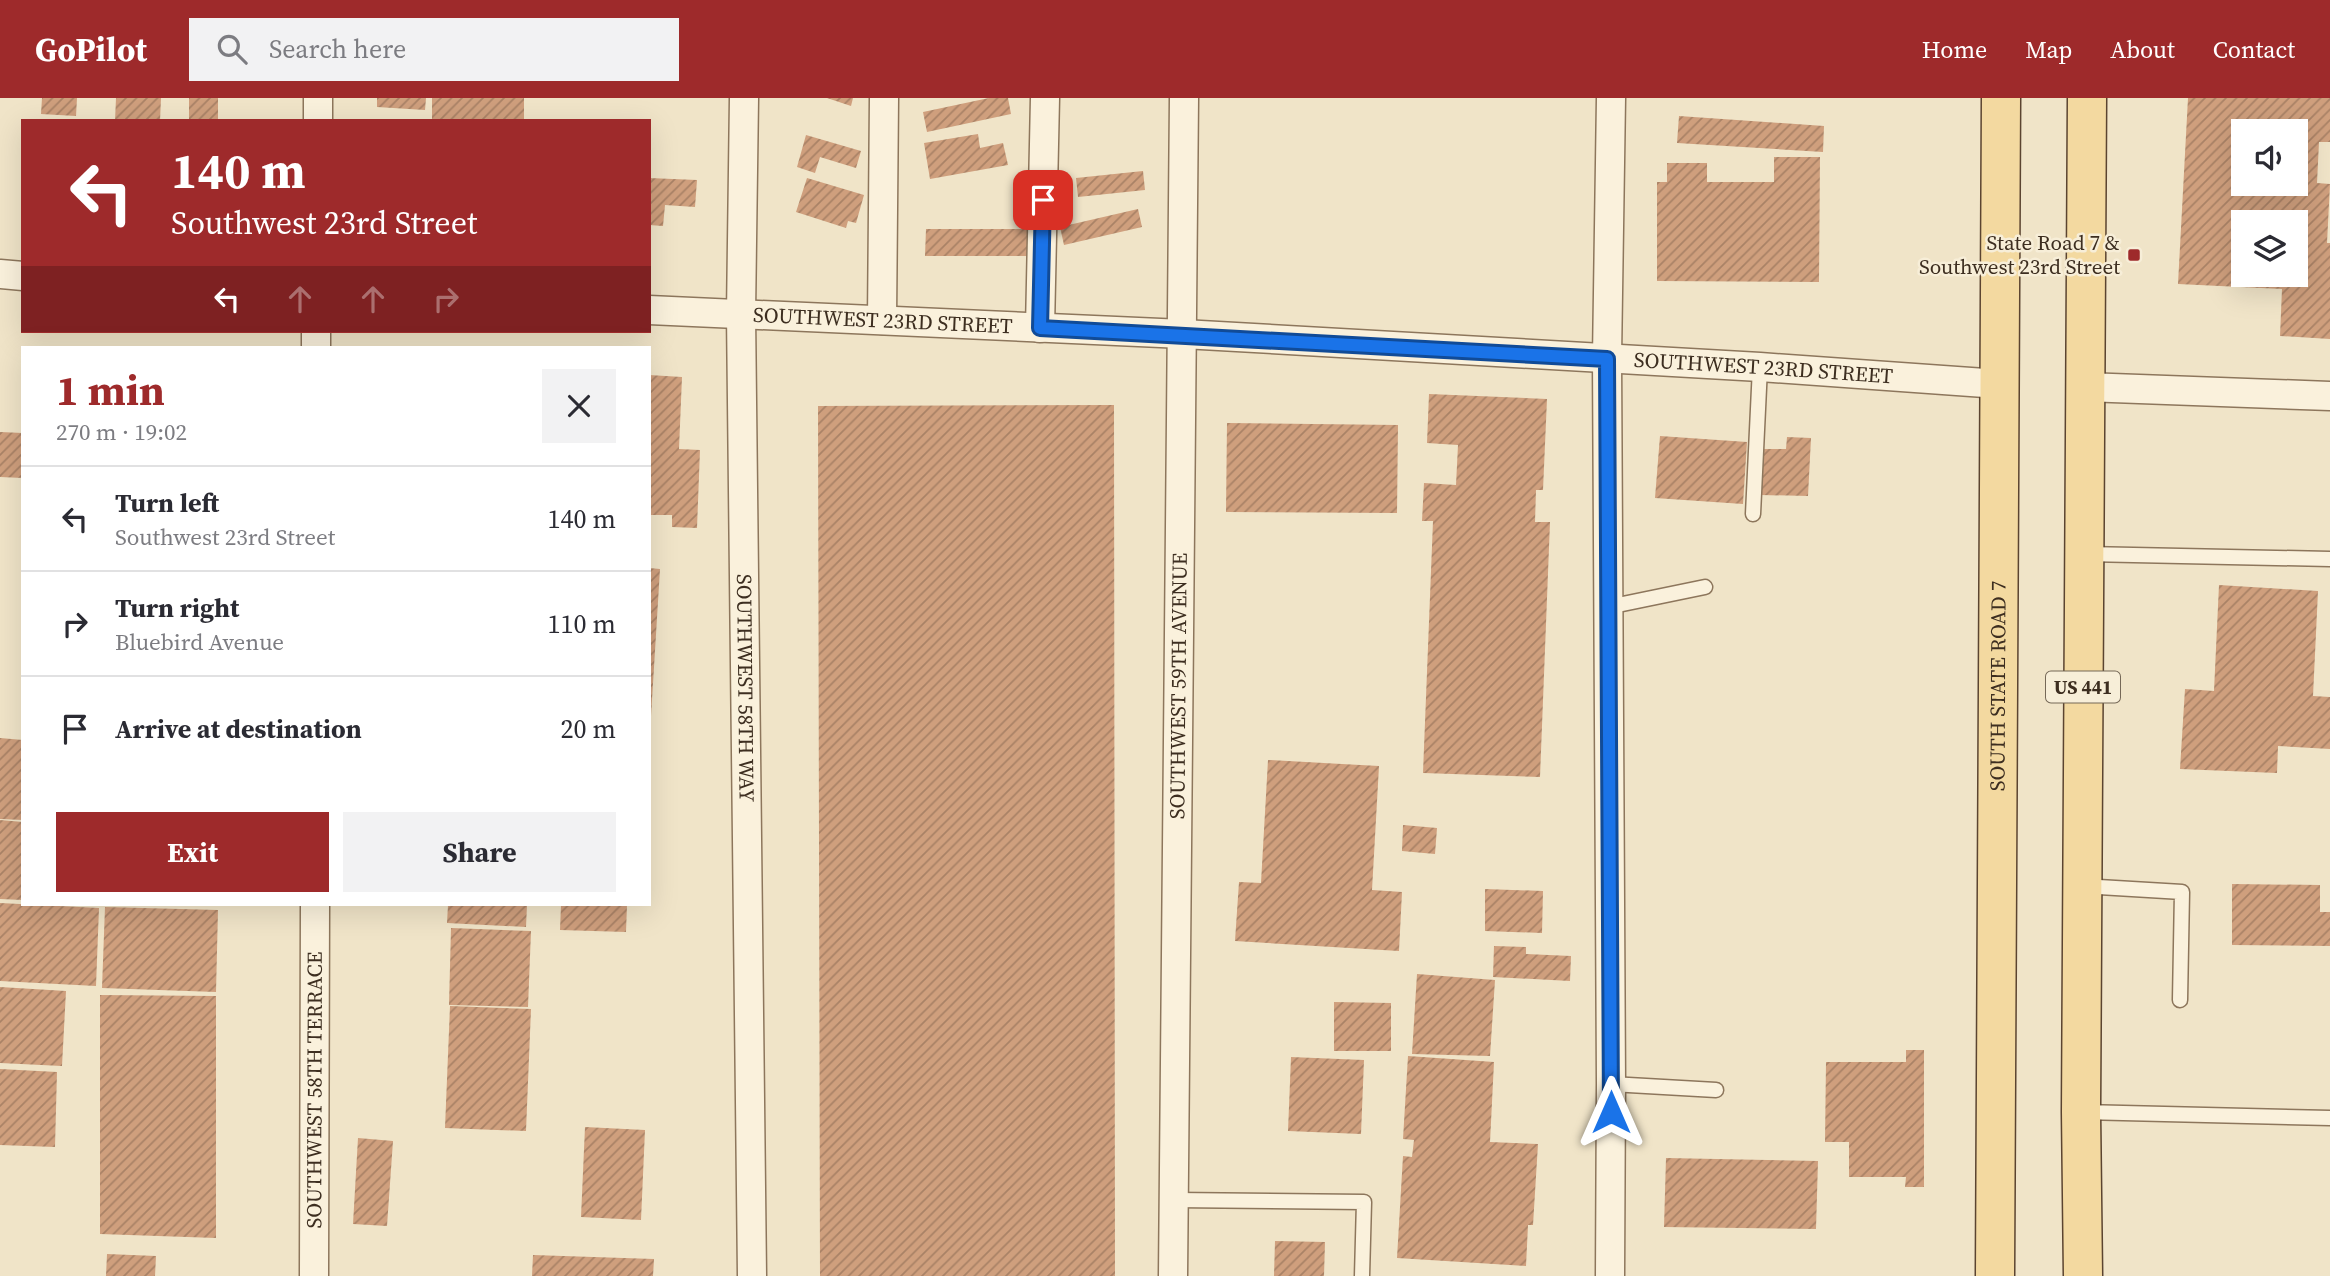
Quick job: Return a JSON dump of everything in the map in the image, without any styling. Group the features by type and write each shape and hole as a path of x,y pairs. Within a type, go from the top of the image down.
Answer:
{"main road":[{"name":"SOUTH STATE ROAD 7","path":"1995,1276 2001,98"},
{"name":"US 441","path":"2083,1276 2081,1112 2087,98"}],"street":[{"path":"318,98 318,119"},
{"name":"SOUTHWEST 58TH WAY","path":"744,98 741,314 752,1276"},
{"path":"882,320 884,98"},
{"path":"1040,328 1045,98"},
{"name":"SOUTHWEST 59TH AVENUE","path":"1173,1276 1184,98"},
{"path":"1610,1276 1607,359 1611,98"},
{"path":"0,274 21,276"},
{"name":"SOUTHWEST 23RD STREET","path":"651,310 1183,334 1760,367 1999,384"},
{"path":"2085,387 2330,396"},
{"name":"SOUTHWEST 58TH TERRACE","path":"314,1276 315,906"}],"lane":[{"path":"1753,514 1760,367"},
{"path":"2084,554 2330,559"},
{"path":"1608,607 1705,587"},
{"path":"2082,886 2182,892 2180,1000"},
{"path":"1611,1084 1716,1090"},
{"path":"2081,1112 2330,1118"},
{"path":"1174,1200 1364,1202 1362,1276"}],"building":[{"path":"42,98 77,98 76,116 41,114"},
{"path":"116,98 161,98 160,119 115,119"},
{"path":"189,98 218,98 218,119 189,119"},
{"path":"377,98 426,98 425,110 377,107"},
{"path":"432,98 524,98 524,119 432,119"},
{"path":"827,98 853,98 851,106"},
{"path":"989,98 1008,98 1011,114 927,132 923,112"},
{"path":"2188,98 2330,98 2330,142 2319,142 2317,183 2330,184 2327,243 2330,243 2330,339 2280,336 2282,289 2240,287 2308,287 2308,210 2231,210 2231,287 2178,284"},
{"path":"1679,116 1824,126 1823,152 1677,143"},
{"path":"978,134 980,148 1003,143 1008,165 930,179 924,143"},
{"path":"806,135 861,151 856,168 820,157 815,173 797,167"},
{"path":"1774,157 1820,157 1819,282 1657,281 1657,182 1667,182 1667,163 1707,163 1707,182 1774,182"},
{"path":"1143,171 1145,190 1078,197 1076,178"},
{"path":"651,178 697,180 695,207 665,205 663,226 651,225"},
{"path":"807,178 864,195 856,223 848,221 846,228 796,212"},
{"path":"1138,209 1142,227 1064,245 1060,227"},
{"path":"926,229 1027,229 1027,256 925,256"},
{"path":"651,375 682,377 679,449 700,450 697,528 672,527 672,515 651,515"},
{"path":"1429,394 1547,399 1543,490 1536,490 1535,522 1550,522 1540,777 1423,773 1433,521 1422,521 1424,483 1456,485 1458,445 1427,443"},
{"path":"1114,405 1115,1276 820,1276 818,406"},
{"path":"1227,423 1398,425 1397,513 1226,512"},
{"path":"0,432 21,433 21,478 0,477"},
{"path":"1660,436 1747,442 1743,504 1655,498"},
{"path":"1787,437 1811,438 1808,496 1761,495 1763,449 1786,449"},
{"path":"651,568 660,569 651,716"},
{"path":"2219,585 2318,591 2313,696 2330,697 2330,749 2278,746 2277,773 2180,769 2185,689 2214,691"},
{"path":"0,738 21,740 21,820 0,819"},
{"path":"1268,760 1379,766 1372,890 1402,892 1399,951 1235,941 1239,882 1261,883"},
{"path":"0,820 21,822 21,900 0,899"},
{"path":"1403,825 1437,828 1435,854 1402,851"},
{"path":"2232,884 2320,885 2320,912 2330,912 2330,946 2232,945"},
{"path":"1485,889 1543,891 1542,933 1485,931"},
{"path":"0,903 99,908 96,986 0,981"},
{"path":"448,906 527,906 526,927 447,923"},
{"path":"561,906 627,906 626,932 560,930"},
{"path":"105,907 218,910 216,992 102,988"},
{"path":"451,928 531,931 528,1007 449,1005"},
{"path":"1494,946 1526,947 1526,954 1571,956 1570,981 1493,977"},
{"path":"1417,974 1495,980 1490,1056 1412,1054"},
{"path":"0,987 66,991 62,1066 0,1063"},
{"path":"100,995 216,996 216,1238 100,1234"},
{"path":"1334,1002 1391,1003 1391,1051 1334,1051"},
{"path":"450,1006 531,1009 526,1131 445,1128"},
{"path":"1906,1050 1924,1050 1924,1187 1905,1187 1906,1177 1849,1177 1849,1142 1825,1142 1826,1062 1906,1062"},
{"path":"1408,1056 1494,1062 1490,1142 1538,1144 1533,1225 1528,1225 1526,1266 1397,1258 1403,1156 1412,1157 1414,1140 1403,1139"},
{"path":"1291,1057 1364,1060 1361,1134 1288,1131"},
{"path":"0,1069 57,1072 55,1147 0,1145"},
{"path":"585,1127 645,1130 641,1220 581,1217"},
{"path":"358,1138 393,1141 387,1226 353,1224"},
{"path":"1666,1158 1818,1161 1816,1229 1664,1227"},
{"path":"1275,1241 1325,1242 1324,1276 1274,1276"},
{"path":"107,1254 156,1256 155,1276 106,1276"},
{"path":"533,1255 654,1259 653,1276 532,1276"}],"place":[{"name":"State Road 7 & Southwest 23rd Street","path":"2134,255"}],"route":[{"path":"1043,200 1040,328 1607,359 1611,1112"}]}
